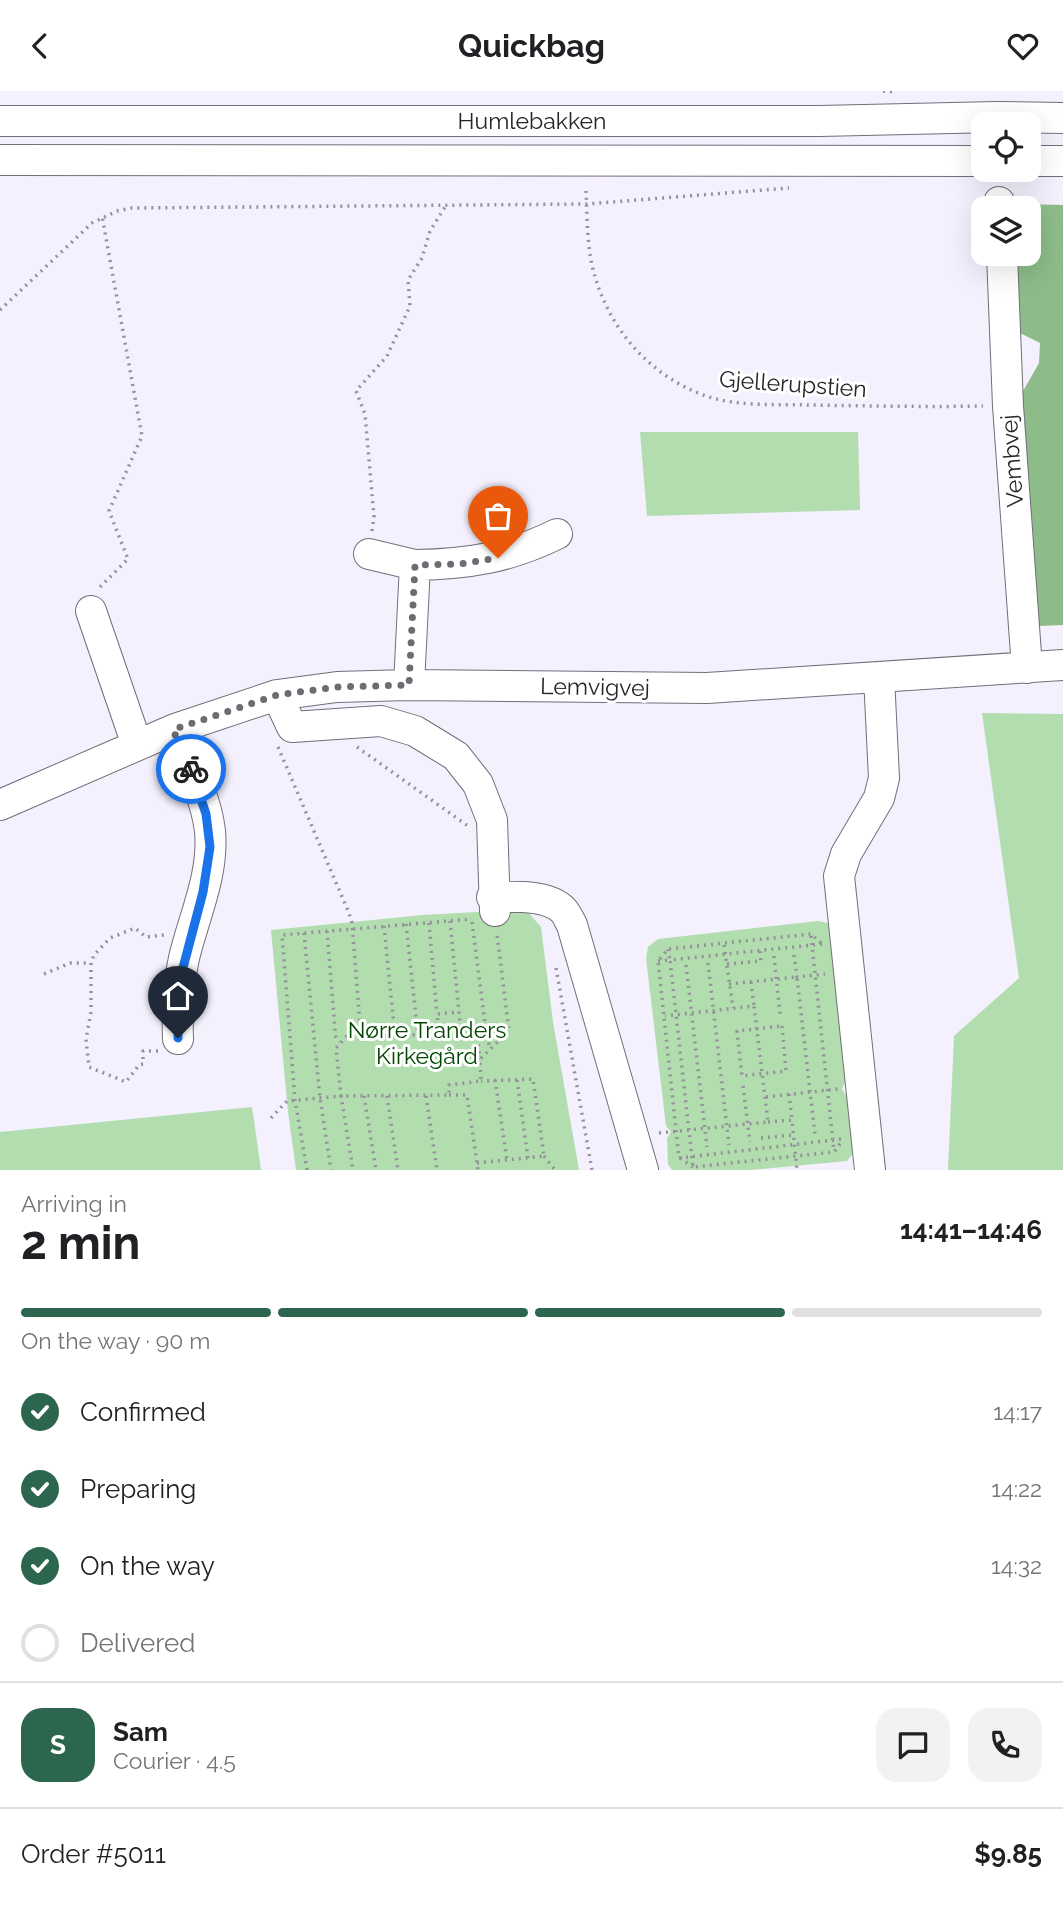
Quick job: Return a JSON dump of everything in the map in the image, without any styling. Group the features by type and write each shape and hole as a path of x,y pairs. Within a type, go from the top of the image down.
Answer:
{"street":[{"name":"Humlebakken","path":"0,121 819,121 1063,118"},
{"name":"Humlebakken","path":"0,160 971,161"},
{"path":"1041,161 1063,161"},
{"name":"Vembvej","path":"1002,266 1008,406 1027,668"},
{"path":"369,554 415,565 460,564 498,558 538,544 556,534"},
{"path":"409,685 415,565"},
{"path":"90,611 136,745"},
{"name":"Lemvigvej","path":"0,804 173,730 277,695 337,687 409,685 707,688 1063,665"},
{"path":"870,1170 845,1084 839,876 846,854 879,797 884,778 879,677"},
{"path":"277,695 292,727 381,720 415,731 456,756 478,784 492,820 489,911 526,898 547,901 562,909 572,925 643,1170"},
{"path":"173,730 193,774 210,831 209,864 179,983 178,1038"}],"path":[{"name":"Gjellerupstien","path":"586,191 591,259 600,294 630,346 666,376 706,396 743,403 891,407 1008,406"},
{"path":"0,310 92,222 102,216 132,208 587,204"},
{"path":"369,554 374,517 365,414 356,391 387,356 410,306 408,280 422,258 430,231 446,206"},
{"path":"90,611 85,601 128,559 109,511 142,436 102,216"},
{"path":"332,725 340,736 474,830"},
{"path":"274,737 349,913 361,1037 486,1031"},
{"path":"307,1170 295,1100 282,935 450,921 489,911"},
{"path":"489,911 486,1031 490,1049"},
{"path":"480,1059 509,1031 489,911"},
{"path":"450,921 461,1033"},
{"path":"429,923 439,1034"},
{"path":"406,925 418,1035"},
{"path":"384,926 395,1036"},
{"path":"178,1038 178,1051 143,1051 143,1064 139,1065 126,1082 89,1067 86,1039 91,1012 92,963 100,946 110,938 135,928 146,937 191,933"},
{"path":"327,931 335,1029 340,1042"},
{"path":"304,933 320,1098 331,1170"},
{"path":"811,934 834,1152"},
{"path":"679,1158 658,961 668,949 811,934 822,944 823,954"},
{"path":"724,944 733,1008"},
{"path":"658,961 822,944"},
{"path":"668,949 693,1167"},
{"path":"727,964 761,961 760,951"},
{"path":"794,954 815,1135"},
{"path":"774,956 780,1014"},
{"path":"44,974 70,963 92,963"},
{"path":"708,963 729,1145"},
{"path":"556,964 592,1170"},
{"path":"729,984 825,974 824,964"},
{"path":"686,965 707,1147"},
{"path":"751,982 768,1122"},
{"path":"665,1016 754,1006"},
{"path":"437,1014 459,1012"},
{"path":"782,1026 786,1071 742,1076 737,1031 757,1028 782,1026"},
{"path":"477,1032 481,1081"},
{"path":"353,1170 336,1048 346,1037 361,1034"},
{"path":"449,1095 449,1085 533,1079 544,1156 555,1170"},
{"path":"495,1080 507,1160"},
{"path":"517,1080 528,1158"},
{"path":"765,1097 827,1091 845,1084"},
{"path":"743,1086 750,1142"},
{"path":"789,1094 797,1170"},
{"path":"271,1118 287,1101 295,1100 341,1096 467,1095 478,1170"},
{"path":"364,1096 376,1170"},
{"path":"387,1096 398,1170"},
{"path":"426,1096 438,1170"},
{"path":"633,1136 792,1119"},
{"path":"679,1158 693,1167 834,1152 844,1139 842,1127"},
{"path":"761,1138 793,1135"},
{"path":"679,1158 844,1139"},
{"path":"477,1163 544,1156"}],"green space":[{"path":"1041,205 1063,205 1063,625 1039,626 1018,400 1039,363 1040,343 1014,330 1017,266 1041,266"},
{"path":"640,432 858,432 860,510 647,516"},
{"path":"982,713 1063,714 1063,1170 948,1170 954,1036 1019,978"},
{"name":"Nørre Tranders Kirkegård","path":"495,911 527,911 541,927 553,1022 579,1170 296,1170 271,930"},
{"path":"818,921 828,923 833,934 846,1080 842,1089 848,1098 855,1151 847,1161 750,1170 672,1170 668,1164 667,1138 671,1132 666,1126 646,958 648,947 658,939"},
{"path":"252,1107 261,1170 0,1170 0,1132"}],"way so far":[{"path":"191,769 173,730 175,729 277,695 337,687 409,685 415,565 460,564 498,558"}],"route":[{"path":"178,1038 179,983 203,892 210,847 206,814 191,769"}]}
